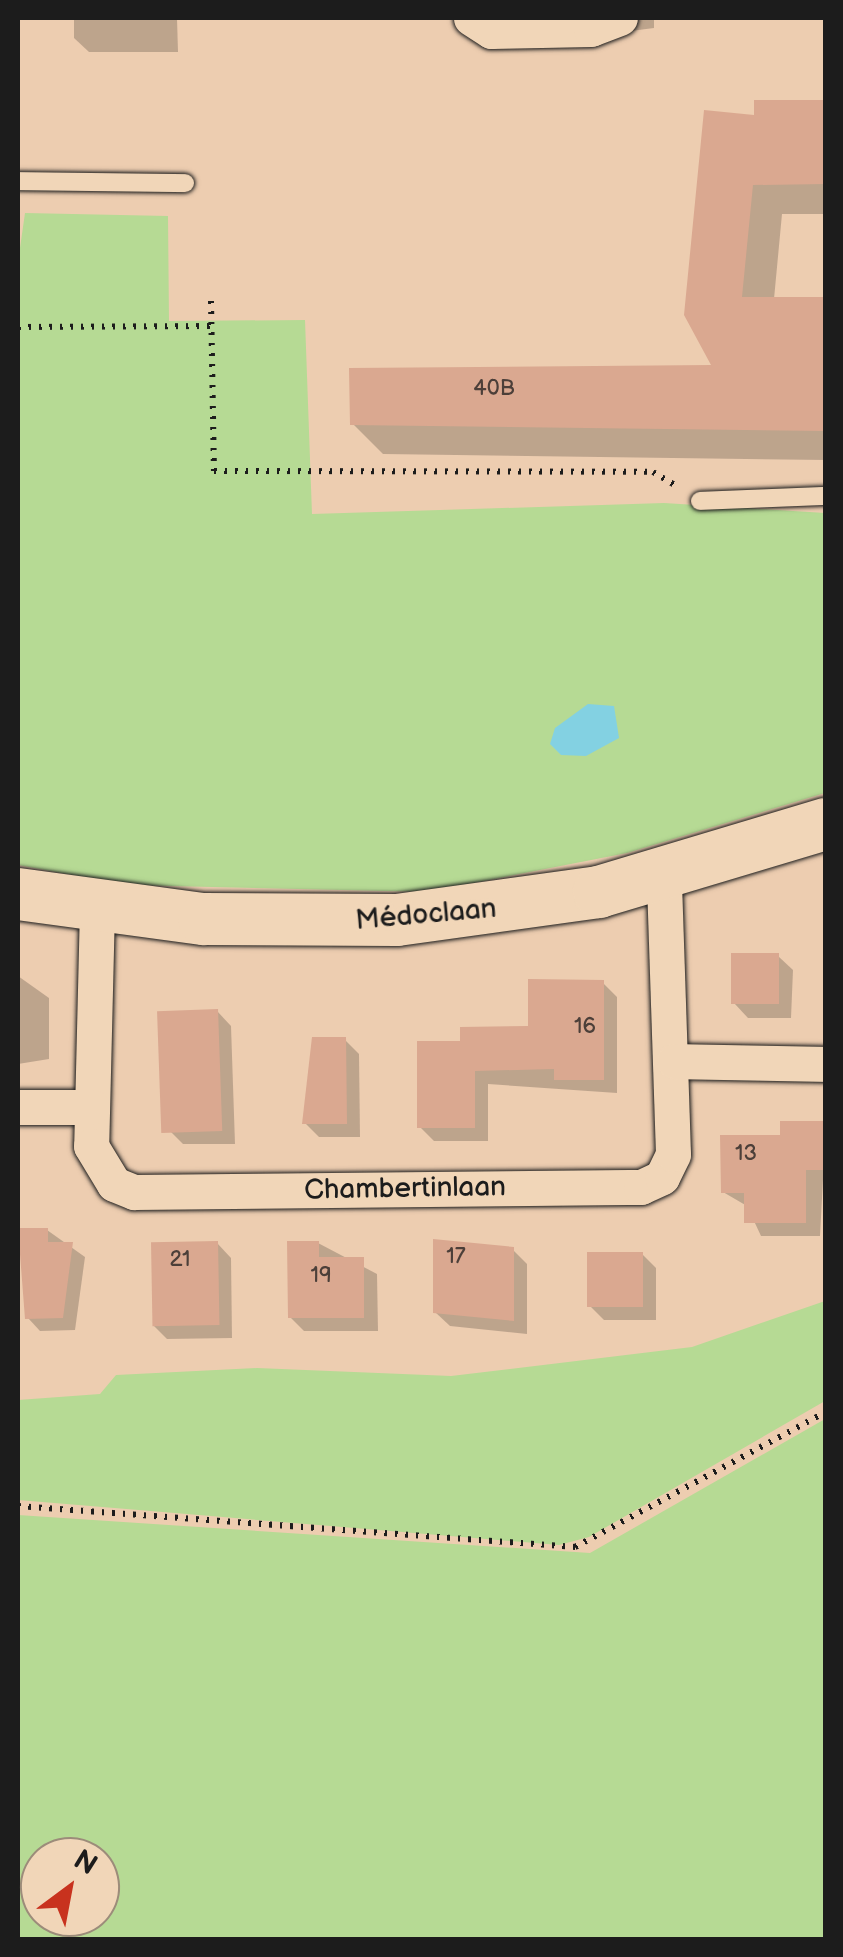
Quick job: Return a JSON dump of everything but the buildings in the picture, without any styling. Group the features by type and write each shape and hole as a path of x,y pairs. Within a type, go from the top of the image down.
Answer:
{"street":[{"path":"471,18 491,31 591,29 620,18"},
{"name":"Médoclaan","path":"18,894 97,908 243,921 397,920 664,877 826,824"},
{"name":"Chambertinlaan","path":"97,908 92,1107 96,1163 134,1192 642,1187 662,1176 673,1154 674,1061 664,877"},
{"path":"674,1061 826,1064"},
{"path":"18,1107 92,1107"}],"lane":[{"path":"18,180 185,183"},
{"path":"700,501 826,496"}],"path":[{"path":"212,301 214,471 654,472 700,501"},
{"path":"18,327 212,326"},
{"path":"18,1506 575,1547 826,1412"}],"green space":[{"path":"25,213 168,216 169,321 305,320 312,514 664,503 825,513 825,793 627,853 428,892 126,885 18,865 18,262"},
{"path":"825,1301 825,1401 589,1537 559,1545 18,1500 18,1400 100,1394 116,1375 257,1368 451,1376 692,1347"},
{"path":"825,1419 825,1939 18,1939 18,1515 590,1553"}],"water":[{"path":"588,704 614,706 619,738 586,756 561,755 550,744 555,728"}]}
